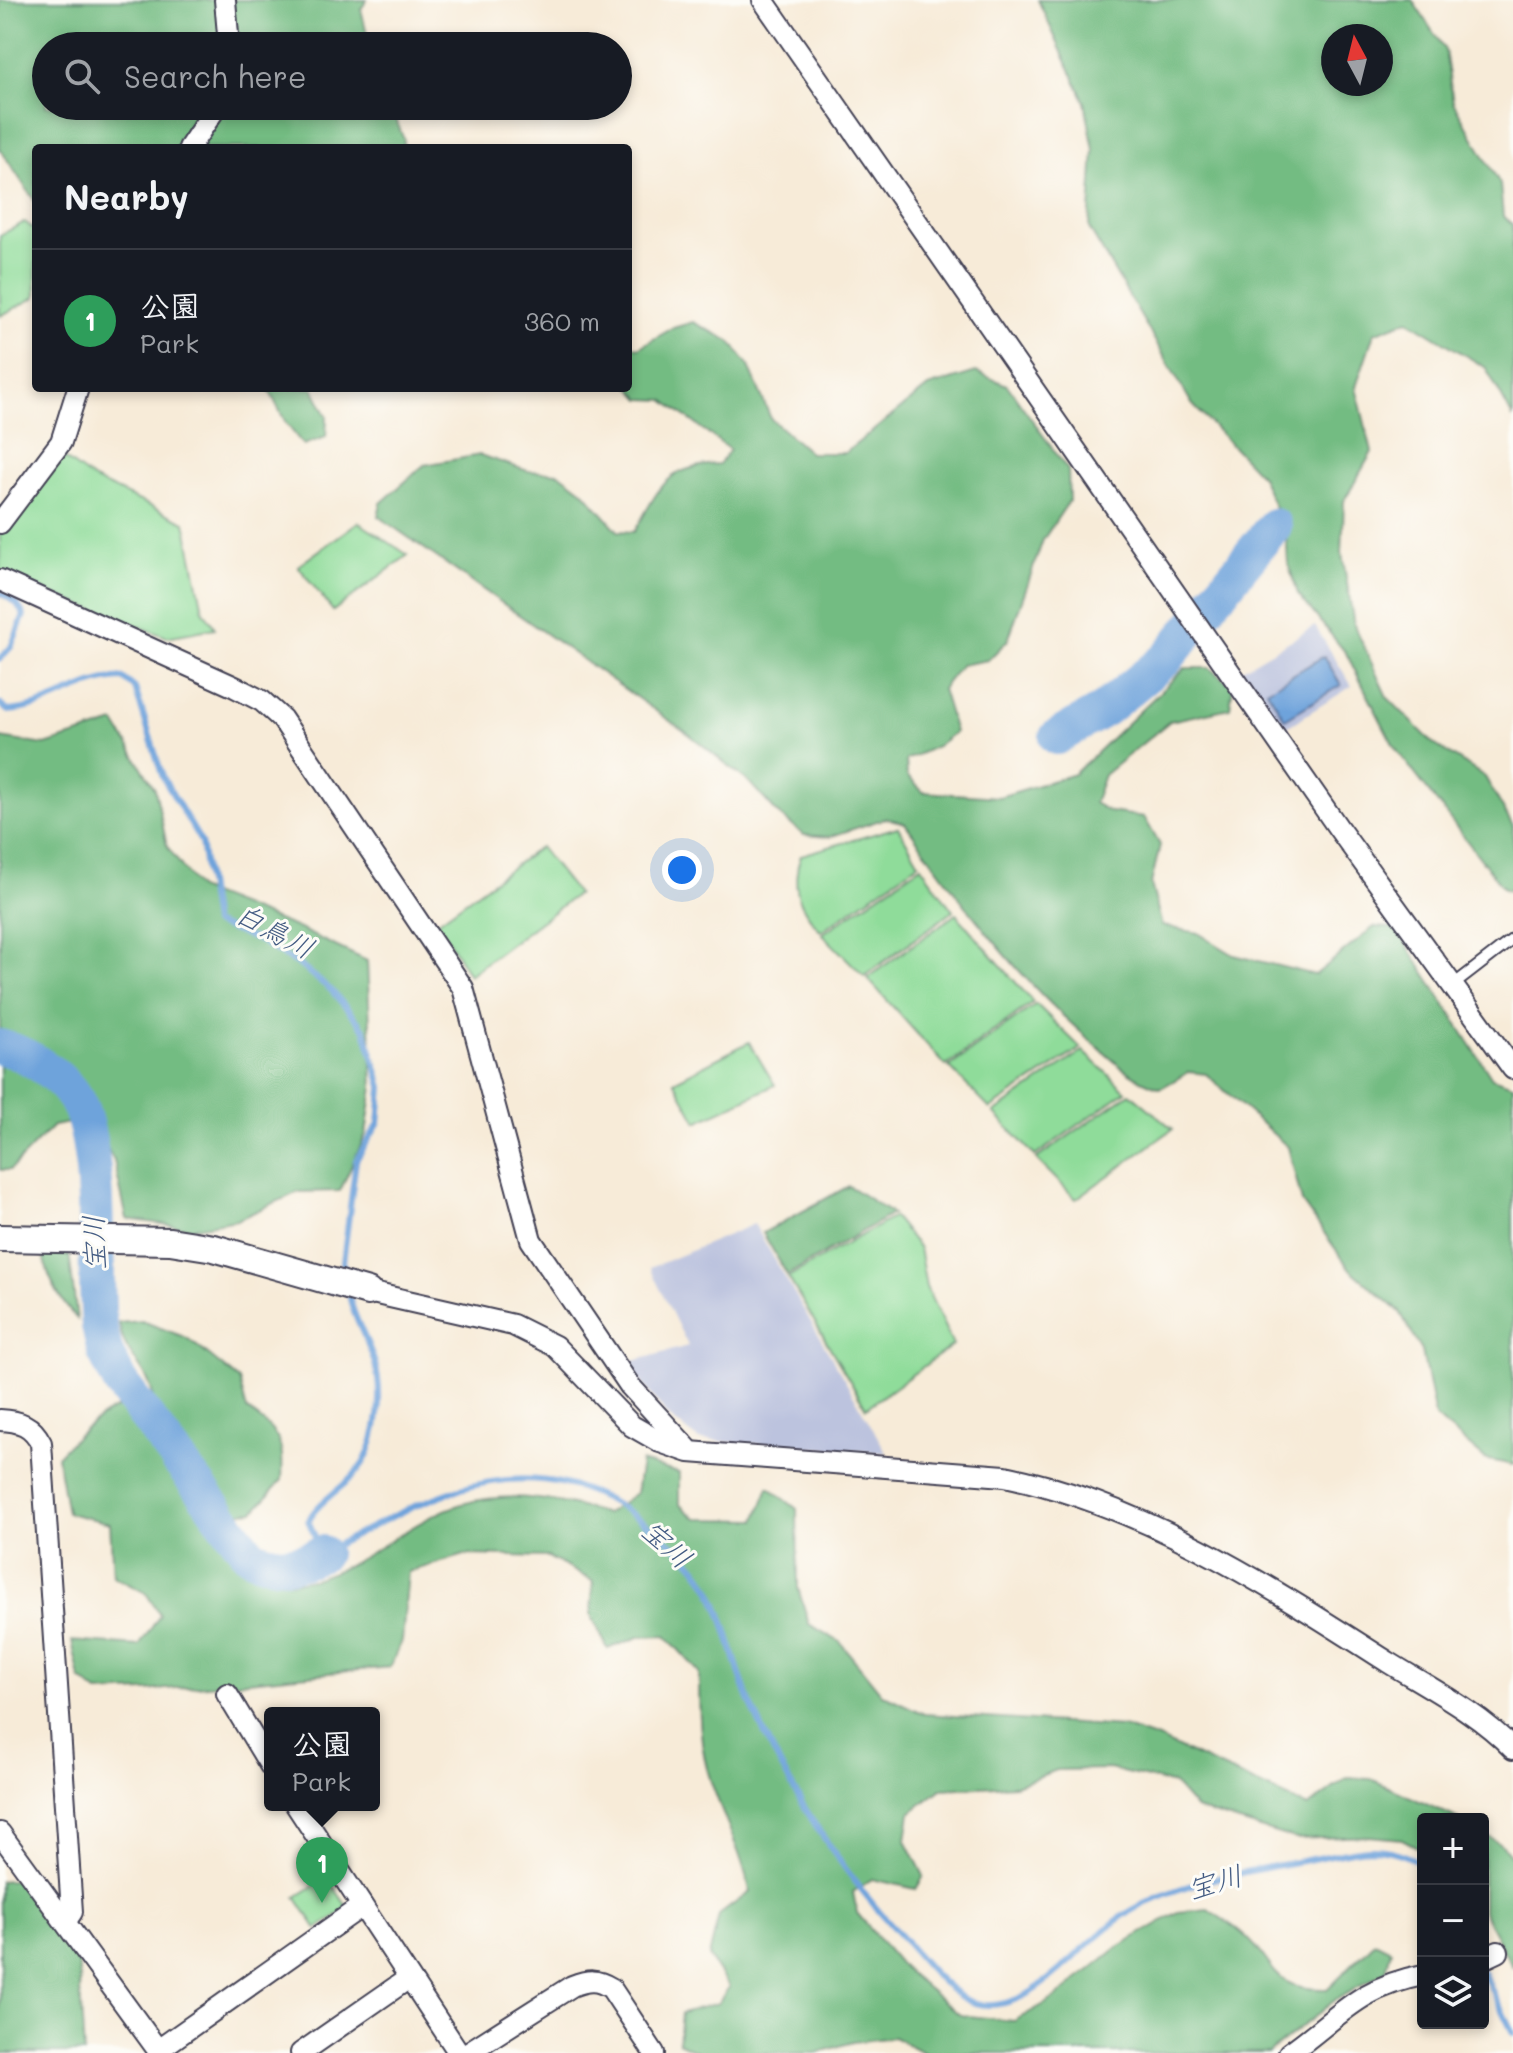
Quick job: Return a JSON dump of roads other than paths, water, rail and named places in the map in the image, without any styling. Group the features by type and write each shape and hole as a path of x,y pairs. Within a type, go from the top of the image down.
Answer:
{"street":[{"path":"225,0 228,32"},
{"path":"763,0 1201,629 1513,1069"},
{"path":"192,144 208,120"},
{"path":"0,523 61,442 77,392"},
{"path":"0,580 235,687 262,701 282,719 463,988 531,1240 630,1386 689,1452"},
{"path":"0,1238 111,1238 214,1248 340,1286 513,1325 534,1334 572,1361 632,1426 689,1452 1005,1476 1049,1485 1232,1564 1472,1715 1513,1749"},
{"path":"0,1420 26,1425 35,1431 41,1443 72,1912 66,1921"},
{"path":"227,1694 264,1755"},
{"path":"300,1811 459,2053"},
{"path":"0,1833 159,2051 362,1906"},
{"path":"1289,2053 1363,1994 1389,1983 1417,1976"},
{"path":"301,2053 409,1978"},
{"path":"467,2053 572,1986 587,1981 601,1981 611,1988 654,2053"}],"lane":[{"path":"1452,986 1513,939"}],"water":[{"path":"1324,656 1341,685 1285,719 1267,690"}],"waterway":[{"path":"1057,737 1105,709 1166,659 1274,526"},
{"name":"白鳥川","path":"0,592 17,604 24,615 11,647 0,659"},
{"name":"白鳥川","path":"0,704 8,711 23,709 94,683 123,678 135,688 163,778 201,842 213,923 260,941 299,965 331,990 365,1030 382,1087 379,1123 356,1160 343,1262 346,1279"},
{"name":"宝川","path":"0,1047 24,1055 58,1078 81,1110 92,1157 99,1325 105,1352 120,1382 250,1555 286,1564 322,1553"},
{"name":"宝川","path":"349,1294 375,1364 379,1388 378,1414 364,1462 308,1520 322,1553 442,1495 481,1484 520,1479 560,1483 601,1497 643,1522 688,1559 709,1587 744,1688 764,1733 814,1823 874,1906 945,1984 963,1998 988,2005 1006,2003 1023,1996 1056,1974 1126,1914 1147,1902 1192,1885 1362,1850 1398,1853 1417,1862"},
{"name":"宝川","path":"1489,1984 1513,2033"}],"place":[{"name":"公園","path":"322,1903"}]}
